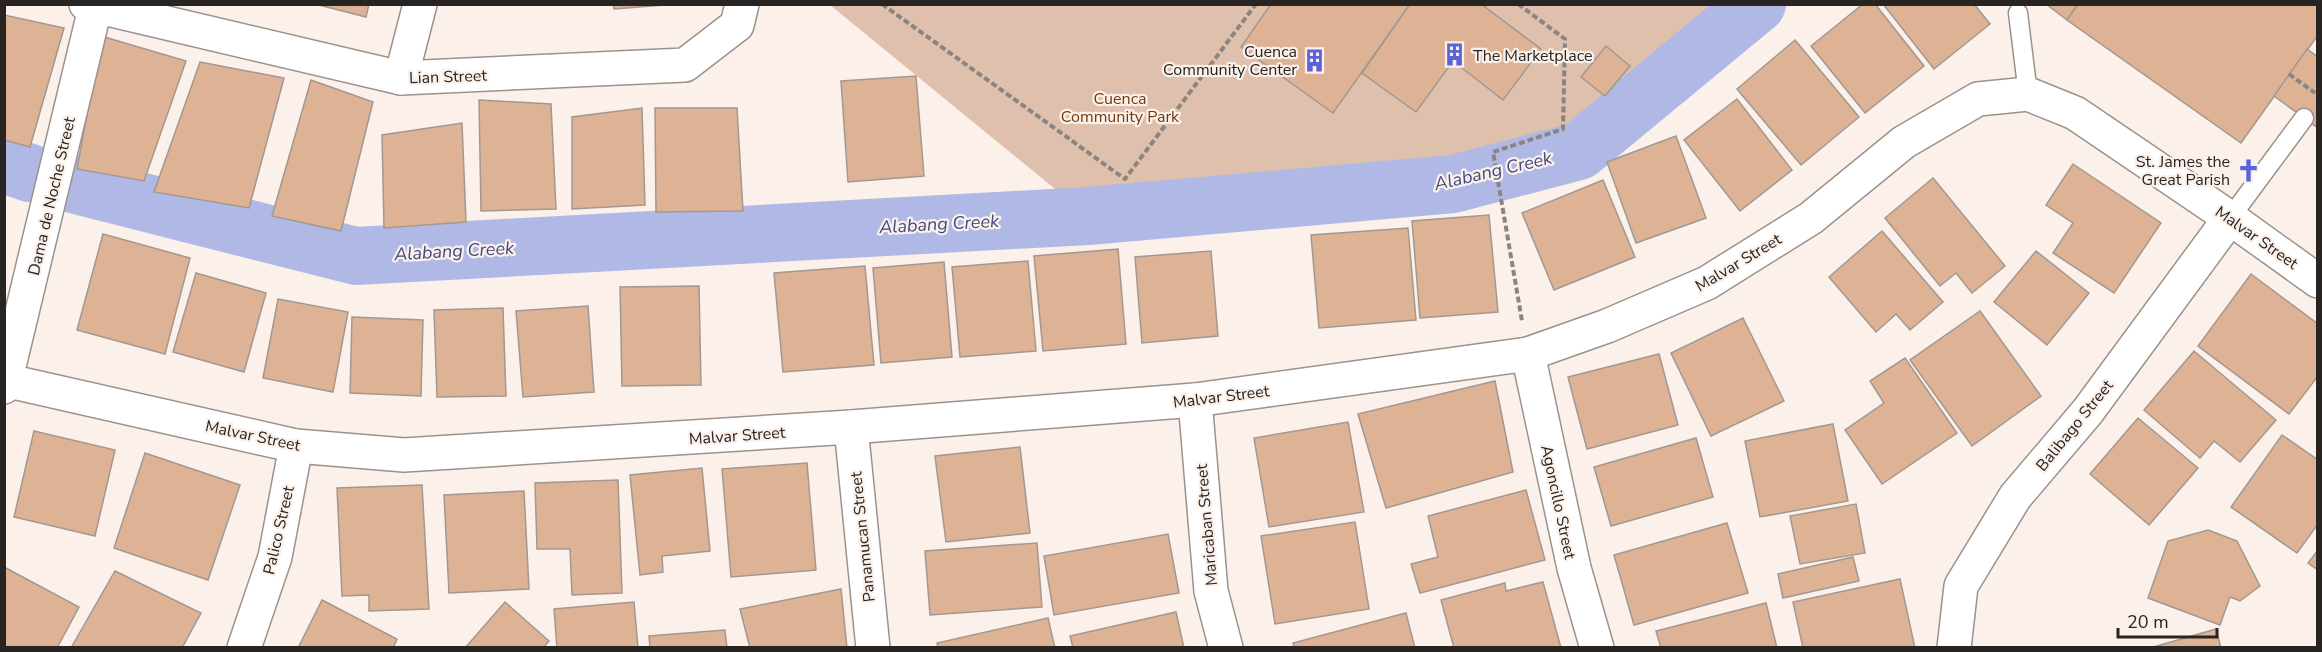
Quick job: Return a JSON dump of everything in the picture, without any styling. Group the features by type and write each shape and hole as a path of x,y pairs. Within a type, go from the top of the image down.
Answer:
{"street":[{"path":"401,78 420,4"},
{"name":"Lian Street","path":"92,5 401,78 684,65 737,25 742,4"},
{"name":"Dama de Noche Street","path":"5,382 92,5"},
{"name":"Malvar Street","path":"5,382 296,446 404,455 851,427 1195,400 1528,354 1607,326 1707,283 1811,218 1904,142 1978,99 2028,94 2075,113 2318,281"},
{"name":"Balibago Street","path":"1954,648 1961,586 2015,497 2088,411 2230,218"},
{"name":"Agoncillo Street","path":"1528,354 1574,568 1597,648"},
{"name":"Maricaban Street","path":"1195,400 1211,591 1226,648"},
{"name":"Panamucan Street","path":"851,427 873,648"},
{"name":"Palico Street","path":"244,648 275,557 296,446"}],"lane":[{"path":"2018,13 2028,94"},
{"path":"2230,218 2304,118"}],"path":[{"path":"882,4 1125,179 1256,4"},
{"path":"1518,4 1565,39 1563,129 1493,152 1528,354"},
{"path":"2289,74 2318,95"}],"green space":[{"name":"Cuenca Community Park","path":"830,5 1728,5 1678,69 1579,151 1088,216"}],"building":[{"path":"315,4 369,4 366,17"},
{"path":"613,4 678,4 614,9"},
{"name":"Cuenca Community Center","path":"1271,4 1410,4 1333,113 1241,47"},
{"name":"The Marketplace","path":"1410,4 1481,4 1541,49 1503,100 1453,61 1416,112 1362,73"},
{"path":"1863,4 1875,4 1924,66 1865,113 1811,46"},
{"path":"1883,4 1974,4 1990,24 1934,69"},
{"path":"2046,4 2078,4 2067,20"},
{"path":"2078,4 2318,4 2318,35 2241,143 2067,20"},
{"path":"4,15 64,28 30,147 4,140"},
{"path":"101,36 186,61 144,181 77,169"},
{"path":"1795,40 1859,117 1801,165 1737,89"},
{"path":"1606,46 1630,66 1605,96 1581,77"},
{"path":"2307,49 2318,57 2318,128 2274,96"},
{"path":"200,62 284,78 249,208 154,192"},
{"path":"916,76 924,176 848,182 841,81"},
{"path":"311,80 373,102 341,231 272,216"},
{"path":"1737,99 1792,170 1740,211 1684,140"},
{"path":"479,100 551,104 556,209 481,211"},
{"path":"642,108 645,205 572,209 572,117"},
{"path":"655,108 737,108 743,211 656,212"},
{"path":"462,123 466,222 384,228 382,135"},
{"path":"1676,136 1706,218 1636,243 1607,162"},
{"path":"2073,164 2161,223 2114,293 2053,253 2073,223 2046,205"},
{"path":"1933,178 2005,266 1972,293 1956,273 1940,286 1885,218"},
{"path":"1603,180 1635,257 1554,290 1522,213"},
{"path":"1489,215 1498,312 1420,318 1412,221"},
{"path":"1408,228 1416,320 1319,328 1311,235"},
{"path":"1882,231 1943,302 1910,330 1896,314 1876,332 1829,277"},
{"path":"103,234 190,258 165,354 77,330"},
{"path":"1118,249 1126,344 1043,351 1034,256"},
{"path":"1211,251 1218,336 1142,343 1135,257"},
{"path":"2036,251 2089,293 2047,345 1994,302"},
{"path":"1028,261 1036,351 960,357 952,267"},
{"path":"944,262 952,357 881,363 873,268"},
{"path":"865,266 874,365 783,372 774,273"},
{"path":"196,273 266,293 244,372 173,352"},
{"path":"2251,274 2318,324 2318,376 2289,414 2198,346"},
{"path":"699,286 701,385 622,386 620,287"},
{"path":"278,299 348,312 333,392 263,378"},
{"path":"588,306 594,392 523,397 516,311"},
{"path":"503,308 506,396 437,397 434,310"},
{"path":"1980,311 2041,396 1972,446 1910,360"},
{"path":"352,317 423,320 421,396 350,393"},
{"path":"1743,318 1784,401 1711,436 1671,353"},
{"path":"2194,351 2276,420 2240,462 2214,441 2200,458 2144,410"},
{"path":"1659,354 1678,425 1587,449 1568,377"},
{"path":"1905,358 1957,433 1882,484 1845,430 1884,403 1870,381"},
{"path":"1495,381 1513,472 1386,508 1358,414"},
{"path":"2138,418 2198,468 2149,525 2090,474"},
{"path":"1348,422 1364,512 1269,527 1254,438"},
{"path":"1833,424 1848,501 1760,517 1745,441"},
{"path":"34,431 115,450 95,536 14,517"},
{"path":"2282,435 2318,460 2318,524 2297,553 2231,507"},
{"path":"1696,438 1713,497 1611,526 1594,467"},
{"path":"1020,447 1030,533 946,542 935,456"},
{"path":"145,453 240,485 208,580 114,548"},
{"path":"807,463 816,570 731,577 722,469"},
{"path":"702,468 710,551 662,556 663,572 640,575 630,475"},
{"path":"618,480 622,593 572,595 570,549 537,549 535,483"},
{"path":"422,485 429,609 369,611 369,595 342,596 337,488"},
{"path":"1526,490 1545,560 1420,593 1411,564 1438,557 1428,516"},
{"path":"524,491 529,589 449,593 444,495"},
{"path":"1856,504 1865,553 1800,564 1790,516"},
{"path":"1355,522 1369,609 1275,624 1261,536"},
{"path":"1727,523 1748,593 1634,625 1614,555"},
{"path":"2208,530 2237,541 2260,586 2240,601 2230,597 2220,625 2148,598 2168,541"},
{"path":"1168,534 1179,593 1054,615 1044,556"},
{"path":"1037,543 1042,607 930,615 925,551"},
{"path":"2318,550 2318,570 2308,563"},
{"path":"1853,557 1859,581 1783,598 1778,574"},
{"path":"4,567 79,607 57,648 4,648"},
{"path":"115,571 201,613 182,648 71,648"},
{"path":"1900,579 1915,648 1803,648 1793,602"},
{"path":"1543,582 1561,648 1454,648 1441,600 1505,583 1506,591"},
{"path":"841,589 847,648 750,648 740,609"},
{"path":"322,600 397,639 393,648 298,648"},
{"path":"505,602 549,641 543,648 465,648"},
{"path":"634,602 638,648 557,648 554,609"},
{"path":"1766,603 1777,648 1661,648 1656,631"},
{"path":"1176,612 1184,648 1073,648 1070,636"},
{"path":"1406,613 1415,648 1294,648 1293,643"},
{"path":"1048,618 1055,648 938,648 937,643"},
{"path":"2216,629 2221,648 2150,648"},
{"path":"725,630 727,648 650,648 649,636"}],"waterway":[{"name":"Alabang Creek","path":"72,184 356,256 1088,216 1453,184 1579,151 1757,4"},
{"name":"Alabang Creek","path":"4,164 30,173"}],"place":[{"name":"The Marketplace","path":"1455,55"},
{"name":"Cuenca Community Center","path":"1315,60"},
{"name":"St. James the Great Parish","path":"2248,170"}]}
